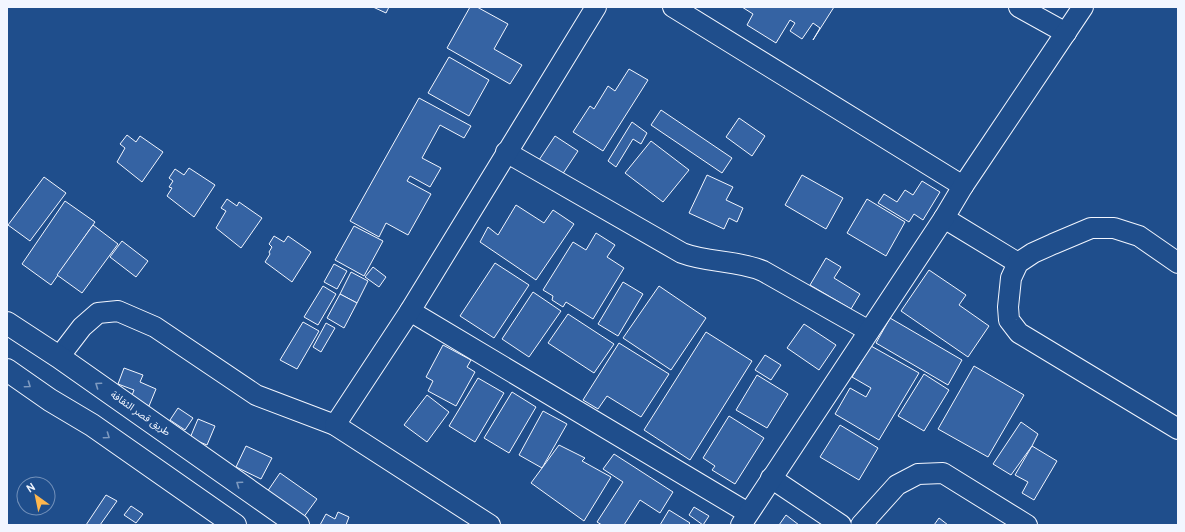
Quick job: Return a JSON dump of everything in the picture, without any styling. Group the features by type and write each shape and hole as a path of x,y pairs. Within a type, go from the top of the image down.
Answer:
{"street":[{"path":"335,425 410,311 596,7"},
{"path":"672,7 963,186"},
{"path":"1019,7 1066,33"},
{"path":"410,311 745,519 944,218 963,186 1083,7"},
{"path":"506,152 682,253 702,259 746,265 764,271 869,332"},
{"path":"944,218 1018,263"},
{"path":"1178,263 1139,236 1114,228 1091,228 1033,253 1018,263 1011,278 1008,307 1009,320 1019,333 1178,429"},
{"path":"59,357 82,327 98,313 118,311 155,327 256,395 335,425 490,525"},
{"name":"طريق قصر الثقافة","path":"7,323 59,357 298,525"},
{"path":"7,370 50,400 92,426 235,525"},
{"path":"861,525 897,485 918,474 943,473 1027,525"},
{"path":"771,478 841,525"}],"building":[{"path":"373,7 389,7 386,13"},
{"path":"470,7 477,7 508,24 494,49 522,65 510,84 447,48"},
{"path":"742,7 834,7 813,40 820,28 813,23 802,39 790,31 795,23 790,20 776,43 747,25 753,14"},
{"path":"449,57 489,80 469,116 428,93"},
{"path":"629,69 648,80 603,151 573,132 590,106 594,109 608,86 615,91"},
{"path":"419,98 471,126 464,138 440,125 422,158 441,168 430,187 410,176 407,181 431,194 408,235 386,223 379,237 350,221"},
{"path":"661,110 732,158 722,173 651,125"},
{"path":"739,118 765,136 752,156 726,137"},
{"path":"632,122 647,133 641,144 633,139 616,167 608,161"},
{"path":"127,135 136,142 140,136 163,152 142,182 117,162 125,148 120,144"},
{"path":"555,136 578,151 560,178 537,163"},
{"path":"651,141 689,170 663,202 625,173"},
{"path":"189,168 215,185 194,217 167,196 172,188 169,187 173,181 169,178 175,169 184,175"},
{"path":"707,175 733,187 726,200 743,208 737,222 729,218 724,229 689,213"},
{"path":"802,175 843,198 826,229 785,205"},
{"path":"44,177 66,193 30,241 8,225"},
{"path":"922,181 940,192 923,220 914,214 909,222 878,203 884,194 897,202 905,190 913,195"},
{"path":"227,199 237,206 239,202 262,218 241,248 216,228 226,211 221,208"},
{"path":"867,199 905,222 886,256 847,233"},
{"path":"65,201 95,222 51,285 22,264"},
{"path":"516,205 544,223 553,210 574,224 536,280 480,242 488,227 498,235"},
{"path":"93,225 118,244 82,293 57,275"},
{"path":"354,226 383,241 364,276 335,260"},
{"path":"596,233 615,245 607,257 624,268 593,319 566,302 563,307 552,300 553,296 543,290 573,242 586,250"},
{"path":"274,236 284,242 288,236 311,252 292,282 265,262 272,247 269,244"},
{"path":"122,241 148,261 136,277 110,257"},
{"path":"826,258 841,267 834,278 860,294 851,309 810,285"},
{"path":"495,263 529,285 494,338 460,316"},
{"path":"334,264 347,271 337,289 324,282"},
{"path":"373,267 386,277 379,287 365,277"},
{"path":"929,270 966,295 959,305 989,326 968,357 901,311"},
{"path":"351,272 368,281 357,303 340,294"},
{"path":"623,282 643,294 618,336 598,324"},
{"path":"323,286 336,294 318,325 304,317"},
{"path":"659,286 706,318 671,370 623,338"},
{"path":"533,292 561,311 529,357 502,339"},
{"path":"340,294 357,303 344,328 327,318"},
{"path":"568,314 614,344 594,373 548,343"},
{"path":"890,318 962,360 948,385 876,343"},
{"path":"303,322 319,331 297,369 280,360"},
{"path":"326,323 335,328 321,352 313,347"},
{"path":"804,324 836,345 819,370 787,348"},
{"path":"706,332 752,361 690,460 644,430"},
{"path":"619,343 669,374 641,417 607,396 598,409 583,400"},
{"path":"443,345 471,360 467,367 475,372 456,406 428,391 433,381 426,377"},
{"path":"871,346 919,373 879,440 835,414 850,388 866,397 871,388 852,377"},
{"path":"765,355 781,365 771,380 755,370"},
{"path":"974,366 1024,395 988,457 938,429"},
{"path":"124,368 143,375 140,382 156,389 149,406 131,398 134,390 118,384"},
{"path":"924,374 949,390 924,431 898,416"},
{"path":"757,375 788,394 767,428 736,410"},
{"path":"478,378 504,393 475,442 449,426"},
{"path":"512,392 536,407 509,453 484,438"},
{"path":"427,395 449,412 427,442 404,425"},
{"path":"178,408 193,418 185,430 170,420"},
{"path":"543,411 567,424 542,468 519,455"},
{"path":"729,416 764,438 735,484 712,470 715,466 703,458"},
{"path":"198,419 215,426 207,445 190,438"},
{"path":"1021,422 1038,434 1032,446 1011,475 993,464"},
{"path":"840,425 878,448 859,480 820,457"},
{"path":"559,445 585,458 582,461 611,477 584,521 531,483"},
{"path":"246,446 272,458 261,479 236,467"},
{"path":"1032,446 1057,461 1034,500 1022,493 1028,482 1015,475"},
{"path":"614,454 673,492 660,513 640,500 624,525 602,525 597,522 623,482 603,469"},
{"path":"280,473 317,499 303,518 267,492"},
{"path":"106,495 117,501 100,525 86,525"},
{"path":"131,506 143,514 136,523 124,515"},
{"path":"694,507 709,516 703,525 689,515"},
{"path":"669,510 690,523 688,525 660,525"},
{"path":"338,512 349,517 346,525 320,525 326,514 335,519"},
{"path":"786,515 799,525 779,525"},
{"path":"939,518 948,525 934,525"}]}
